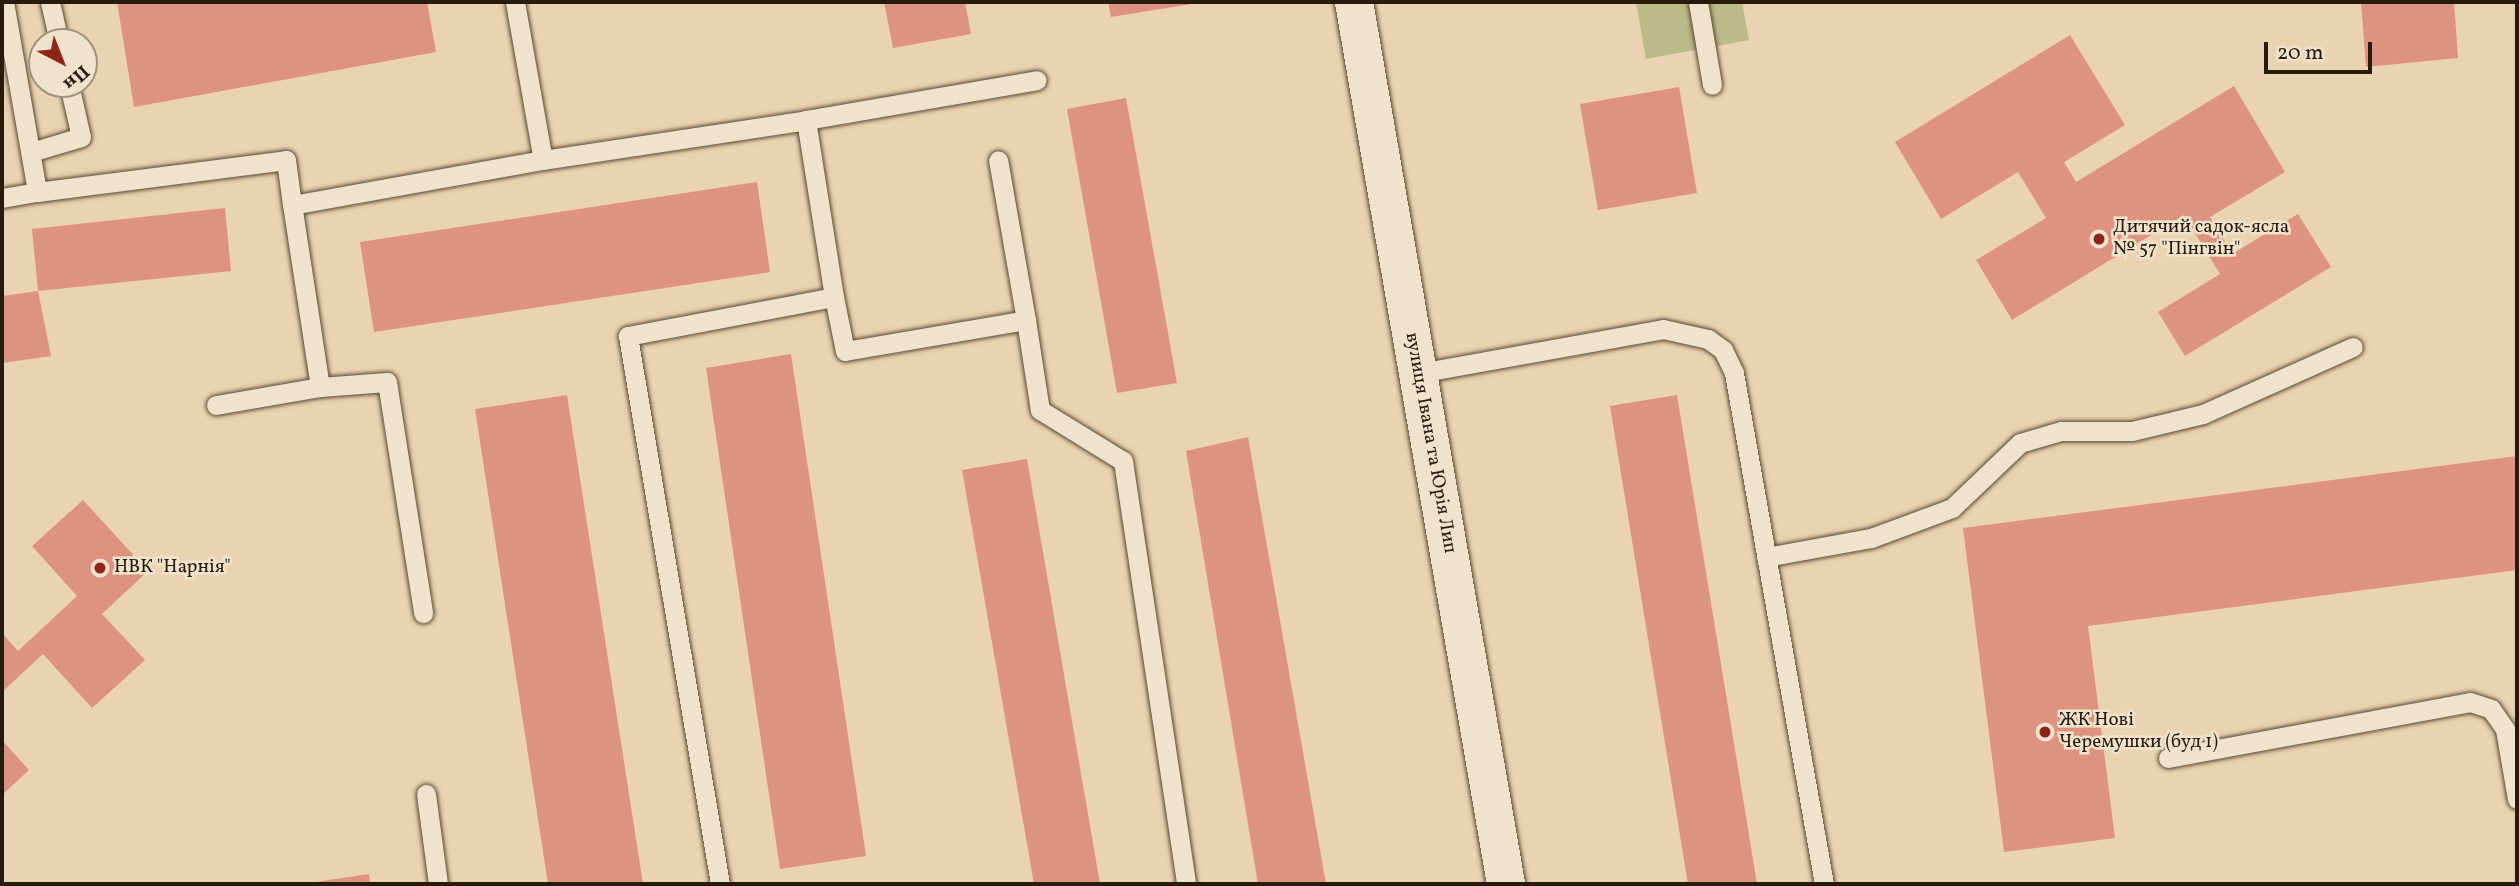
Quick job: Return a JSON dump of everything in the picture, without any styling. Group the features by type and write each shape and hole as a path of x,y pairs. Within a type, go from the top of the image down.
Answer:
{"street":[{"name":"вулиця Івана та Юрія Лип","path":"1354,2 1506,884"}],"lane":[{"path":"4,2 37,192"},
{"path":"50,2 56,28"},
{"path":"515,2 543,160"},
{"path":"1698,2 1712,85"},
{"path":"292,205 543,160 806,120 1037,80"},
{"path":"31,152 81,137 72,98"},
{"path":"806,120 845,351 1026,320"},
{"path":"2,198 286,160 320,387"},
{"path":"998,160 1040,410 1123,461 1186,884"},
{"path":"720,884 628,336 834,297"},
{"path":"1419,373 1662,329 1708,339 1723,351 1734,373 1824,884"},
{"path":"1766,557 1871,538 1952,508 2020,443 2061,431 2132,431 2203,414 2353,347"},
{"path":"216,405 320,387 387,382 423,612"},
{"path":"2168,758 2470,702 2491,709 2505,729 2517,799"},
{"path":"426,794 438,884"}],"green space":[{"path":"1636,2 1742,2 1749,40 1646,59"}],"building":[{"path":"117,2 427,2 436,52 134,107"},
{"path":"884,2 965,2 971,34 893,48"},
{"path":"1108,2 1192,2 1192,4 1111,17"},
{"path":"2361,2 2454,2 2458,58 2366,67"},
{"path":"2070,35 2125,125 2064,162 2076,182 2234,86 2285,172 2210,217 2232,254 2298,214 2331,267 2185,356 2158,312 2220,274 2184,215 2012,320 1976,260 2046,218 2018,172 1941,219 1895,142"},
{"path":"1679,87 1697,193 1598,210 1580,104"},
{"path":"1126,98 1177,383 1117,393 1067,109"},
{"path":"757,182 770,272 374,332 360,242"},
{"path":"225,208 231,271 38,291 32,229"},
{"path":"38,291 51,356 2,363 2,296"},
{"path":"791,354 866,856 780,869 706,368"},
{"path":"567,395 643,884 548,884 475,409"},
{"path":"1677,395 1757,884 1688,884 1610,406"},
{"path":"1248,437 1326,884 1258,884 1186,451"},
{"name":"ЖК Нові Черемушки (буд 1)","path":"2517,456 2517,570 2088,626 2115,838 2004,852 1963,528"},
{"path":"1027,459 1100,884 1034,884 962,470"},
{"path":"83,500 148,571 102,614 145,660 92,708 43,654 2,692 2,633 18,651 77,596 32,546"},
{"path":"2,740 29,770 2,795"},
{"path":"369,874 370,884 309,884 309,883"}],"place":[{"name":"Дитячий садок-ясла № 57 \"Пінгвін\"","path":"2099,239"},
{"name":"НВК \"Нарнія\"","path":"100,568"},
{"name":"ЖК Нові Черемушки (буд 1)","path":"2045,732"}]}
